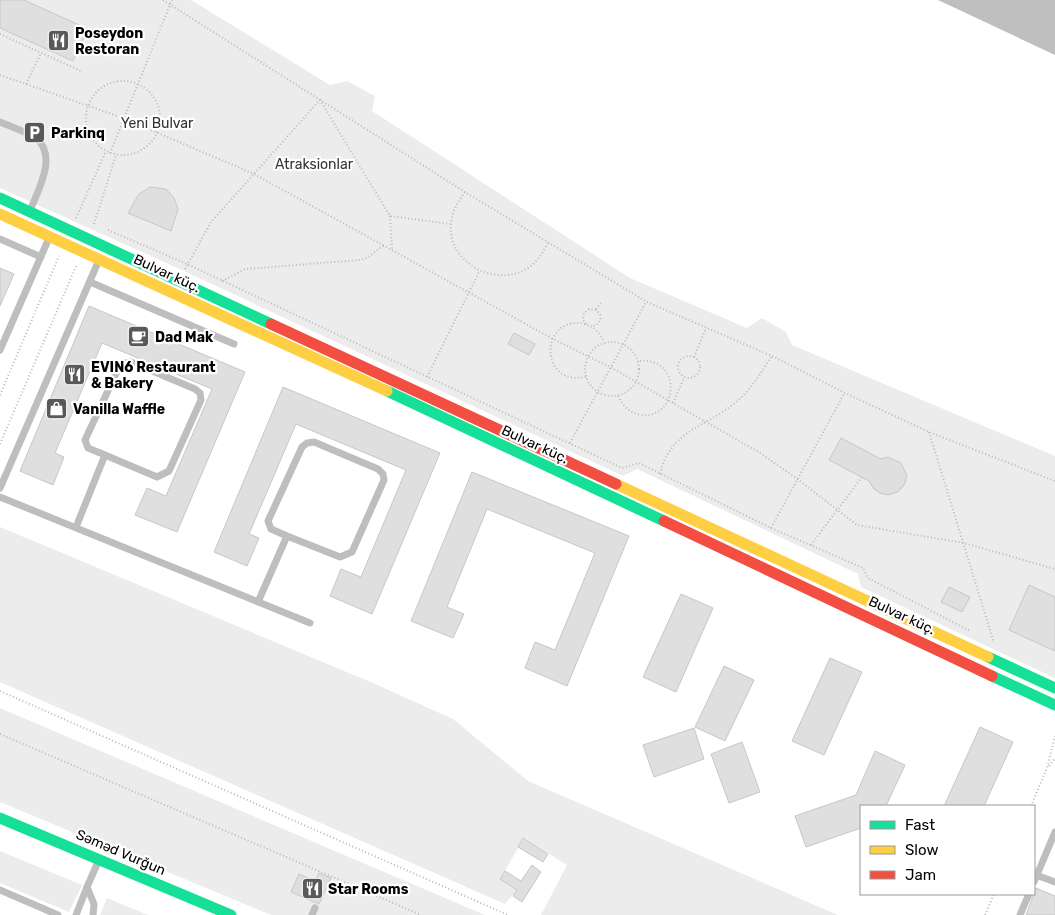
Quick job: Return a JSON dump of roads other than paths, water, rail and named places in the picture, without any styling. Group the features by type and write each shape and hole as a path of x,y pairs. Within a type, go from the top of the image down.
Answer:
{"street":[{"name":"Bulvar küç.","path":"0,198 88,237 1055,688"},
{"name":"Bulvar küç.","path":"0,214 83,250 599,492 836,600 1055,705"},
{"path":"599,492 606,478"},
{"path":"836,600 841,587"},
{"name":"Səməd Vurğun","path":"0,818 231,915"}],"lane":[{"path":"0,122 35,137 44,147 46,157 45,169 30,211"},
{"path":"0,350 50,236"},
{"path":"0,239 41,257"},
{"path":"0,488 100,258"},
{"path":"90,282 234,344"},
{"path":"132,362 195,388 200,393 201,400 170,471 164,475 157,477 105,455 88,448 85,440 119,367 125,363 132,362"},
{"path":"314,442 378,469 383,474 384,480 352,552 347,556 340,557 288,536 271,528 268,521 302,447 307,443 314,442"},
{"path":"76,527 105,455"},
{"path":"0,497 310,623"},
{"path":"258,602 288,536"},
{"path":"1055,832 1035,878 1055,882"},
{"path":"76,915 99,858"},
{"path":"87,887 94,904 94,915"},
{"path":"0,890 58,915"},
{"path":"1020,915 1029,895"}],"place":[{"name":"Poseydon Restoran","path":"59,41"},
{"name":"Parkinq","path":"35,133"},
{"name":"Dad Mak","path":"139,337"},
{"name":"EVIN6 Restaurant & Bakery","path":"75,375"},
{"name":"Vanilla Waffle","path":"57,409"},
{"name":"Star Rooms","path":"312,889"}],"park label":[{"name":"Yeni Bulvar","path":"157,123"},
{"name":"Atraksionlar","path":"314,164"}]}
